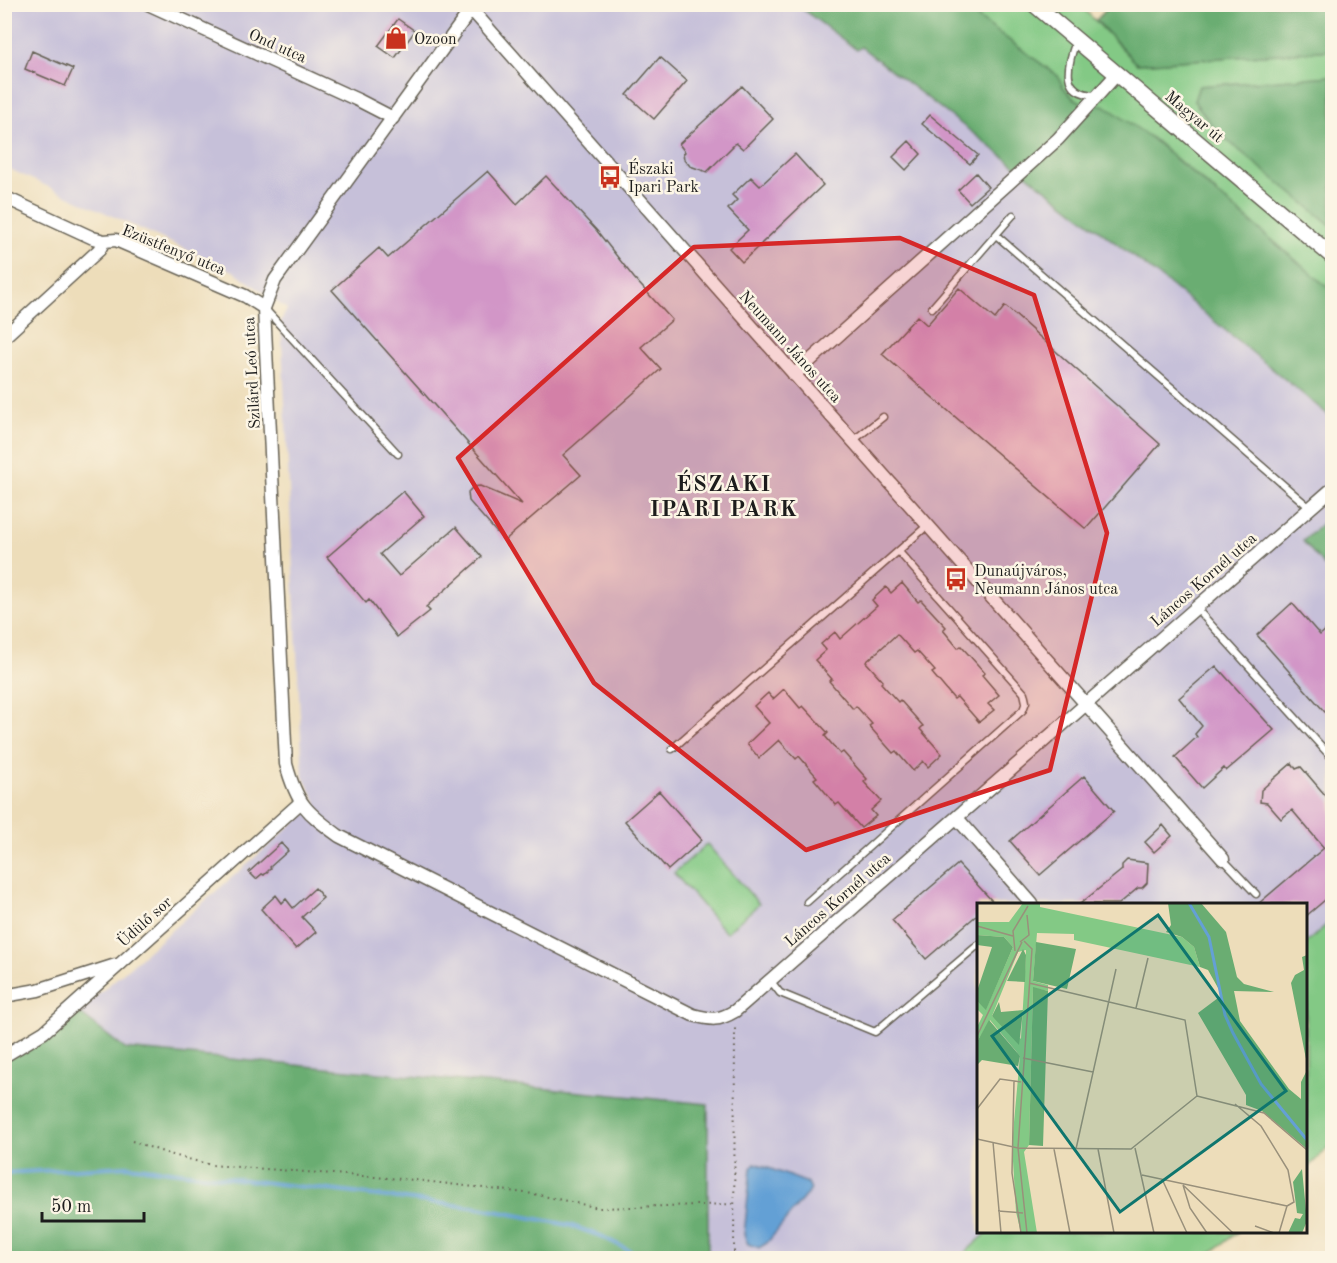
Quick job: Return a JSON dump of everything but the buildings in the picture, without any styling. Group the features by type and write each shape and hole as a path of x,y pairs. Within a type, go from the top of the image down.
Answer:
{"street":[{"name":"Ond utca","path":"148,4 393,118"},
{"name":"Magyar út","path":"1034,4 1332,256"},
{"name":"Szilárd Leó utca","path":"300,803 293,789 286,764 264,308 275,280 473,7"},
{"name":"Neumann János utca","path":"473,7 794,375 1223,859"},
{"path":"794,375 1058,139 1116,74"},
{"name":"Ezüstfenyő utca","path":"4,197 93,238 104,241 116,240 245,296 264,308"},
{"path":"7,330 99,250 104,241"},
{"name":"Láncos Kornél utca","path":"300,803 339,836 693,1015 711,1019 722,1018 735,1011 1332,489"},
{"name":"Üdülő sor","path":"4,1056 44,1032 300,803"},
{"path":"957,818 1031,903"},
{"path":"4,996 38,990 123,963"}],"lane":[{"path":"1076,40 1069,72 1071,84 1077,92 1095,95"},
{"path":"932,308 1013,215"},
{"path":"996,235 1310,508"},
{"path":"264,308 398,454"},
{"path":"853,441 883,417"},
{"path":"672,749 928,525"},
{"path":"807,902 1023,710 1026,702 1024,693 899,552"},
{"path":"1196,608 1332,758"},
{"path":"1223,859 1256,894"},
{"path":"769,980 780,993 875,1032 977,946"}],"path":[{"path":"734,1258 735,1011"},
{"path":"132,1141 211,1165 415,1180 534,1194 599,1208 733,1204"}],"highlighted area":[{"path":"900,238 1034,295 1107,533 1050,770 806,850 594,683 458,458 694,247"}],"shaded area":[{"path":"5,5 797,5 856,50 861,47 1169,284 1332,418 1332,515 1303,541 1332,575 1332,920 1307,942 1307,903 977,903 977,1233 987,1233 959,1258 708,1258 708,1104 124,1049 78,1012 317,803 303,777 281,321 287,309 233,271 5,167"}],"green space":[{"path":"1112,4 1332,5 1332,50 1137,64 1096,20"},
{"path":"797,5 961,5 1058,76 1063,87 1073,98 1085,104 1104,105 1151,138 1332,291 1332,418 1169,284 861,47 857,50"},
{"path":"961,5 1080,5 1137,64 1332,50 1332,76 1199,86 1194,101 1218,132 1332,226 1332,291 1152,138 1073,98 1063,87 1058,76"},
{"path":"1332,76 1332,226 1217,132 1194,101 1199,86"},
{"path":"1332,515 1332,575 1303,541"},
{"path":"707,844 759,904 726,933 674,873"},
{"path":"1332,920 1332,1144 1307,1168 1307,942"},
{"path":"78,1012 125,1049 708,1104 708,1258 5,1258 5,1059"},
{"path":"987,1233 1237,1233 1204,1258 959,1258"}],"water":[{"path":"755,1163 808,1183 811,1189 767,1243 759,1248 748,1244 744,1235 751,1168"}],"waterway":[{"path":"4,1173 128,1166 479,1208 569,1225 601,1236 644,1258"}],"place":[{"name":"Ozoon","path":"396,38"},
{"name":"Északi Ipari Park","path":"610,177"},
{"name":"Dunaújváros, Neumann János utca","path":"956,579"}],"district":[{"name":"ÉSZAKI IPARI PARK","path":"724,496"}]}
